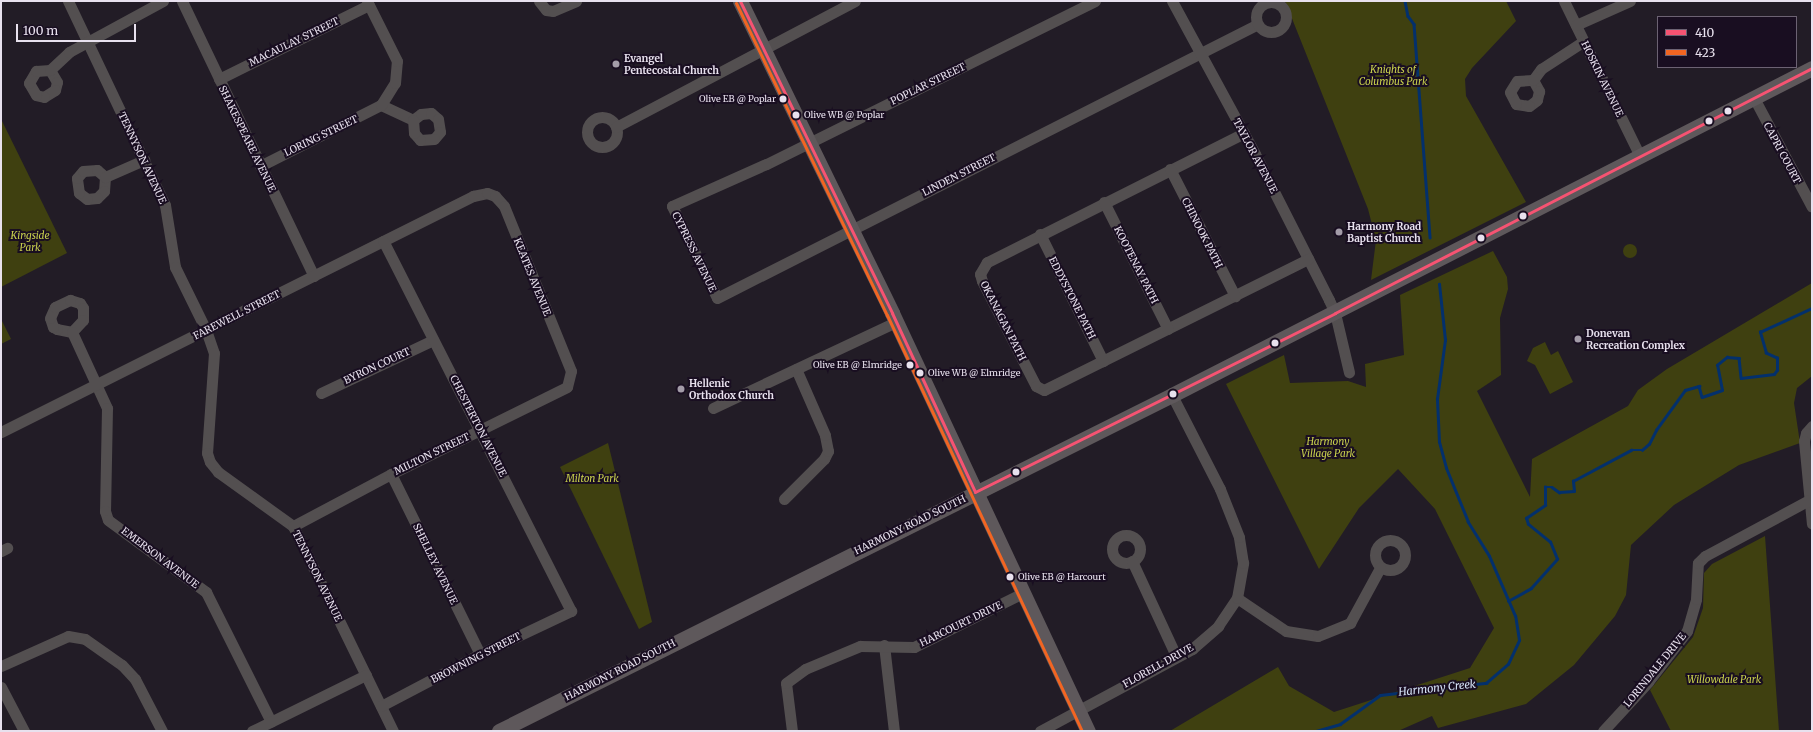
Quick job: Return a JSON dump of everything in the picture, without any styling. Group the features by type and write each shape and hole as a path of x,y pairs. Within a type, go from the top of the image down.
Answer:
{"main road":[{"path":"740,1 896,322 1088,731"},
{"name":"HARMONY ROAD SOUTH","path":"499,731 700,629 1335,313 1812,68"}],"street":[{"name":"TENNYSON AVENUE","path":"68,1 164,205 175,267 206,330 214,353 207,453 210,462 218,472 293,526 394,731"},
{"path":"50,70 69,52 162,1"},
{"name":"SHAKESPEARE AVENUE","path":"182,1 314,276"},
{"path":"539,1 546,10 559,10 576,1"},
{"path":"616,126 762,48 855,1"},
{"name":"POPLAR STREET","path":"672,206 809,143 1095,1"},
{"name":"TAYLOR AVENUE","path":"1172,1 1244,133 1335,313 1349,372"},
{"name":"HOSKIN AVENUE","path":"1564,1 1640,156"},
{"path":"1576,25 1630,1"},
{"path":"368,3 397,61 395,82 381,105 413,120"},
{"name":"MACAULAY STREET","path":"219,79 368,3"},
{"name":"LINDEN STREET","path":"717,298 1256,25"},
{"path":"1533,80 1541,69 1584,42"},
{"name":"CAPRI COURT","path":"1754,98 1812,207"},
{"name":"LORING STREET","path":"260,166 381,105"},
{"name":"OKANAGAN PATH","path":"1244,133 1040,234 987,262 980,274 982,281 1036,386 1044,390 1308,260"},
{"path":"105,177 144,160"},
{"name":"CHINOOK PATH","path":"1170,169 1235,296"},
{"name":"KEATES AVENUE","path":"473,196 487,194 500,200 504,206 571,371 570,382"},
{"name":"FAREWELL STREET","path":"1,432 473,196"},
{"name":"KOOTENAY PATH","path":"1104,202 1168,329"},
{"name":"CYPRESS AVENUE","path":"672,206 717,298"},
{"name":"EDDYSTONE PATH","path":"1040,234 1103,361"},
{"name":"CHESTERTON AVENUE","path":"383,241 481,430 571,611"},
{"path":"713,408 896,322"},
{"path":"72,332 97,385"},
{"name":"BYRON COURT","path":"321,393 433,340"},
{"path":"784,498 824,459 828,451 825,435 796,369"},
{"name":"MILTON STREET","path":"293,526 391,474 563,391 570,382"},
{"name":"EMERSON AVENUE","path":"97,385 107,408 105,511 108,520 206,592 271,722"},
{"name":"FLORELL DRIVE","path":"1040,731 1176,656 1192,649 1218,626 1237,598 1243,563 1239,537 1220,489 1172,395"},
{"path":"1809,429 1809,500 1812,524"},
{"name":"SHELLEY AVENUE","path":"391,474 480,654"},
{"name":"LORINDALE DRIVE","path":"1603,731 1648,682 1687,631 1696,599 1698,563 1705,556 1809,500"},
{"path":"1132,561 1176,656"},
{"path":"1237,598 1286,631 1318,636 1350,623 1380,568"},
{"name":"HARCOURT DRIVE","path":"792,731 786,683 805,669 860,646 914,647 1023,593"},
{"name":"BROWNING STREET","path":"381,706 480,654 571,611"},
{"path":"1,666 68,636 85,639 122,665 135,679 162,731"},
{"path":"884,646 894,731"},
{"path":"252,731 366,675"},
{"path":"1,687 24,731"}],"green space":[{"name":"Knights of Columbus Park","path":"1285,1 1506,1 1516,21 1472,68 1465,79 1466,96 1526,202 1371,280 1376,240 1368,209"},
{"name":"Kingside Park","path":"1,119 67,253 1,287"},
{"path":"1627,244 1633,244 1637,248 1637,254 1633,258 1627,258 1623,254 1623,248"},
{"name":"Harmony Village Park","path":"1493,251 1507,277 1508,289 1500,318 1501,375 1477,391 1530,497 1532,459 1628,406 1638,390 1667,369 1812,283 1812,376 1797,388 1794,403 1800,443 1739,465 1674,505 1631,545 1626,595 1615,616 1574,665 1526,704 1438,728 1432,716 1398,731 1170,731 1278,667 1289,686 1334,712 1470,668 1494,628 1435,509 1398,469 1359,508 1319,569 1226,384 1284,355 1290,383 1348,381 1366,387 1365,364 1404,355 1400,295"},
{"path":"1,319 11,339 1,344"},
{"path":"1545,342 1551,355 1558,351 1573,382 1550,394 1535,365 1527,361 1533,348"},
{"name":"Milton Park","path":"608,443 652,622 639,629 560,467"},
{"name":"Willowdale Park","path":"1765,536 1779,731 1671,731 1650,690 1693,637 1703,608 1704,573 1712,564"}],"waterway":[{"path":"1405,1 1408,16 1414,24 1430,237"},
{"path":"1316,731 1340,724 1380,695 1486,683 1508,664 1519,640 1515,616 1489,556 1468,522 1446,468 1439,442 1437,399 1445,340 1439,284"},
{"name":"Harmony Creek","path":"1508,601 1531,588 1557,559 1550,542 1528,524 1526,518 1545,505 1545,487 1552,487 1559,492 1574,491 1573,481 1631,450 1642,450 1649,444 1656,430 1685,390 1699,386 1702,397 1722,390 1717,365 1727,357 1739,358 1741,378 1774,374 1777,370 1777,358 1766,353 1760,332 1812,308"}],"transit line":[{"name":"410","path":"740,1 892,313 975,492 1335,313 1812,68"},
{"name":"423","path":"736,3 887,315 1082,731"}],"place":[{"name":"Evangel Pentecostal Church","path":"616,64"},
{"name":"Olive EB @ Poplar","path":"783,99"},
{"name":"Olive WB @ Poplar","path":"796,115"},
{"name":"Harmony Road Baptist Church","path":"1339,232"},
{"name":"Donevan Recreation Complex","path":"1578,339"},
{"name":"Olive EB @ Elmridge","path":"910,365"},
{"name":"Olive WB @ Elmridge","path":"920,373"},
{"name":"Hellenic Orthodox Church","path":"681,389"},
{"name":"Olive EB @ Harcourt","path":"1010,577"}]}
